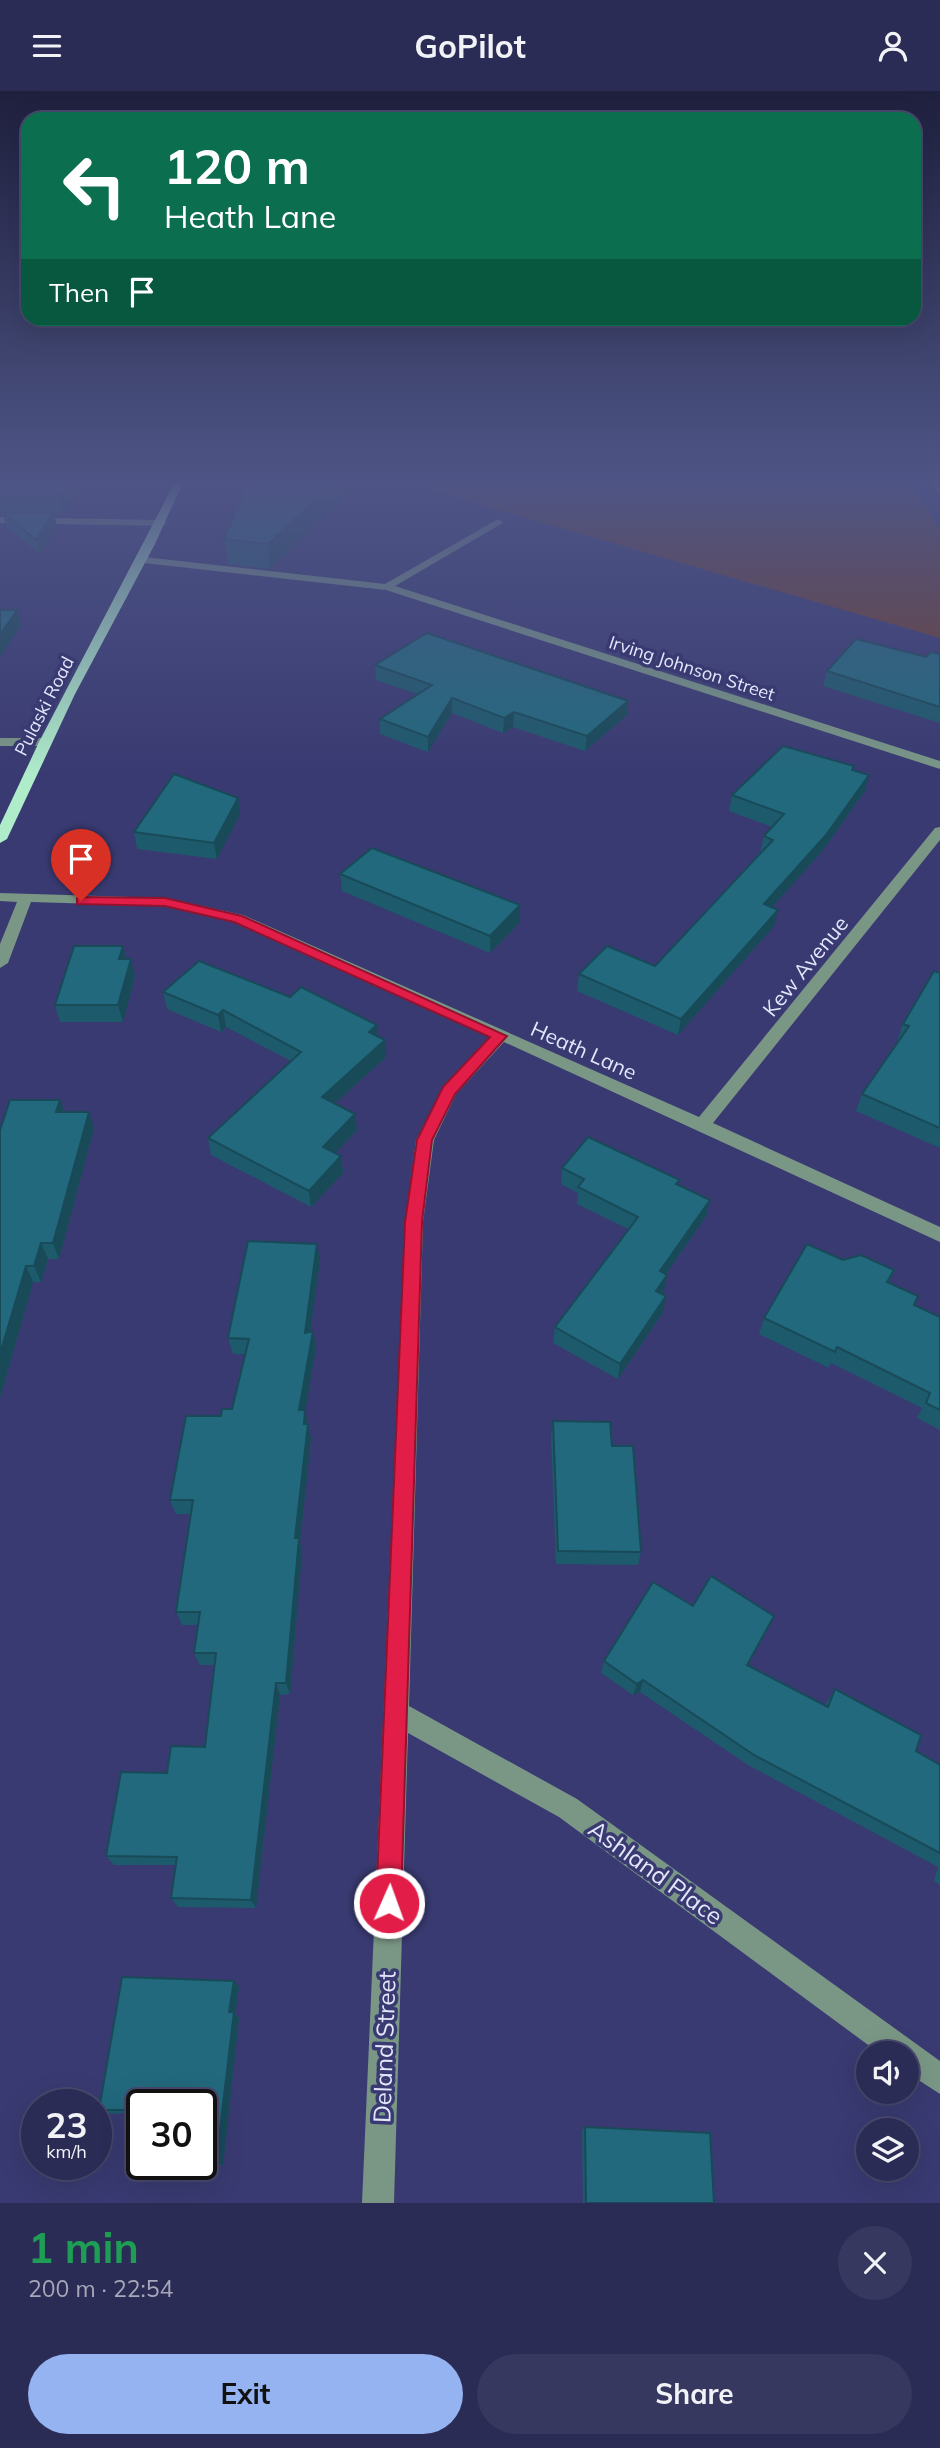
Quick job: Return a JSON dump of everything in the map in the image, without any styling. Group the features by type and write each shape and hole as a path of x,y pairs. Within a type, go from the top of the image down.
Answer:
{"main road":[{"name":"Pulaski Road","path":"0,839 44,743 95,644 133,579"}],"street":[{"name":"Irving Johnson Street","path":"311,579 387,587 940,765"},
{"path":"387,587 401,579"},
{"path":"0,742 44,743"},
{"name":"Kew Avenue","path":"701,1126 940,831"},
{"name":"Heath Lane","path":"0,897 25,900 165,902 238,918 940,1235"},
{"path":"0,963 25,900"},
{"name":"Deland Street","path":"378,2203 414,1222 425,1140 449,1091 500,1036"},
{"name":"Ashland Place","path":"396,1712 568,1808 887,2041"},
{"name":"Ashland Place","path":"919,2064 940,2079"}],"shaded area":[{"path":"735,579 940,579 940,638"}],"building":[{"path":"0,610 17,610 0,635"},
{"path":"427,633 628,701 587,736 514,712 504,718 452,698 428,737 380,719 432,685 375,665"},
{"path":"856,639 926,657 931,652 940,654 940,707 827,671"},
{"path":"783,746 854,766 852,770 869,775 826,835 764,904 778,910 681,1019 579,974 607,946 655,966 773,840 764,836 784,814 732,795"},
{"path":"174,774 238,798 214,843 134,832"},
{"path":"372,848 520,905 490,936 340,874"},
{"path":"74,946 123,946 119,959 131,959 118,1005 55,1005"},
{"path":"199,961 290,997 301,987 377,1025 369,1032 385,1040 322,1097 355,1114 323,1147 341,1156 309,1191 208,1138 301,1052 223,1010 218,1015 163,992"},
{"path":"934,971 940,973 940,1128 862,1094 909,1026 903,1024"},
{"path":"10,1100 60,1100 56,1112 89,1112 53,1243 41,1243 34,1266 26,1266 0,1354 0,1130"},
{"path":"588,1137 680,1180 676,1184 710,1200 660,1271 667,1275 656,1291 666,1296 620,1364 555,1327 638,1217 578,1187 584,1179 562,1168"},
{"path":"248,1241 317,1244 305,1333 313,1331 299,1410 305,1410 304,1424 308,1424 295,1538 299,1538 286,1683 276,1683 251,1900 171,1898 177,1857 106,1856 121,1772 167,1773 171,1746 205,1747 216,1653 194,1653 200,1612 176,1612 193,1500 170,1500 186,1416 221,1416 222,1409 232,1409 249,1339 228,1338"},
{"path":"807,1244 843,1260 861,1255 894,1270 887,1282 918,1296 914,1305 940,1317 940,1410 926,1403 930,1393 837,1347 835,1352 764,1318"},
{"path":"553,1421 610,1422 612,1446 633,1446 641,1552 558,1551"},
{"path":"711,1576 774,1616 747,1665 828,1707 835,1689 921,1735 916,1751 940,1765 940,1853 754,1755 643,1680 637,1684 604,1661 653,1582 693,1606"},
{"path":"122,1977 234,1981 229,2012 234,2012 217,2155 217,2089 126,2089 126,2110 112,2110 112,2089 103,2089"},
{"path":"585,2127 710,2133 714,2203 586,2203"}],"route":[{"path":"81,901 165,902 238,918 500,1036 449,1091 425,1140 414,1222 389,1903"}]}
